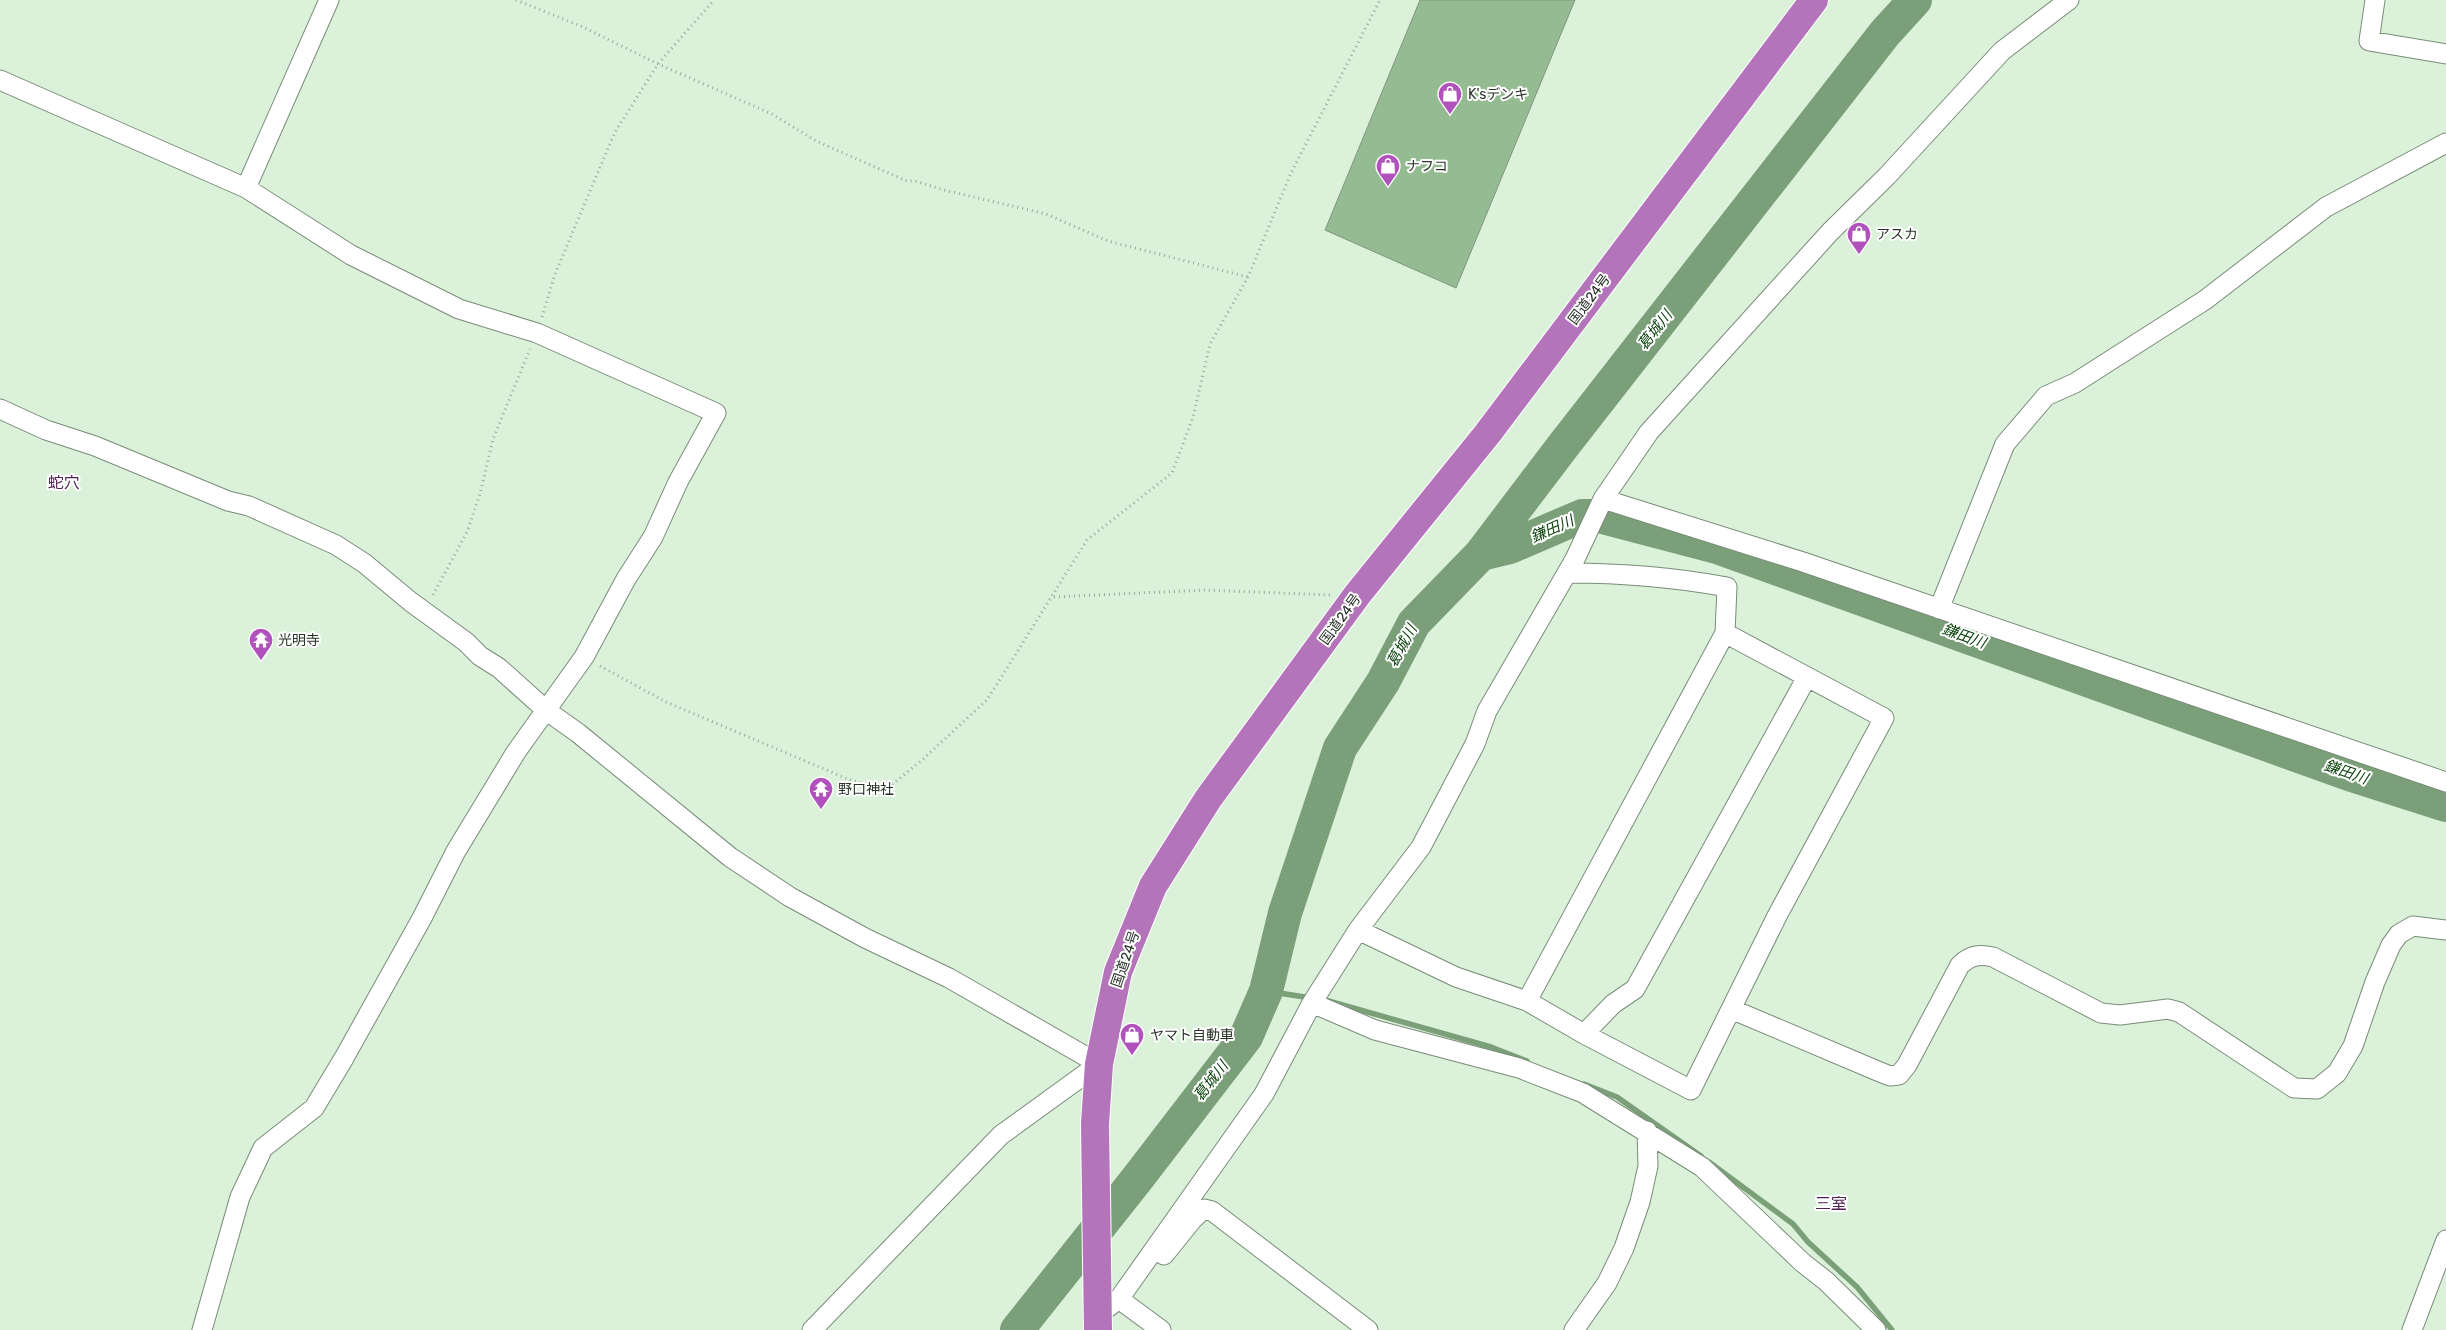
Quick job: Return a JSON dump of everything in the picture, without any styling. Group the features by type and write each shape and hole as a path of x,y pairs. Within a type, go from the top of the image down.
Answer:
{"highway":[{"name":"国道24号","path":"1108,1305 1095,1124 1099,1064 1118,972 1153,886 1208,799 1357,595 1488,433 1814,0"}],"street":[{"path":"246,188 329,0"},
{"path":"1108,1305 1264,1094 1312,1003 1358,930 1421,847 1475,744 1487,711 1571,566 1603,499 1649,432 1830,232 1886,176 2002,51 2069,0"},
{"path":"2374,0 2369,41 2446,54"},
{"path":"0,80 246,188 350,256 459,309 537,333 716,413 678,482 653,537 626,579 584,658 556,694 547,711 516,752 456,851 422,918 314,1108 263,1148 240,1197 202,1330"},
{"path":"1939,609 2005,444 2046,396 2075,382 2205,300 2326,207 2446,143"},
{"path":"0,409 46,430 95,446 228,501 249,506 336,545 364,563 400,593 466,642 480,656 499,668 547,711 578,733 730,857 790,897 865,938 948,978 1099,1064 1001,1135 812,1330"},
{"path":"1603,499 1803,562 2446,782"},
{"path":"1527,1000 1725,633 1727,586 1687,579 1571,566"},
{"path":"1358,930 1456,978 1527,1000 1584,1034 1691,1090 1777,916 1884,718 1725,633"},
{"path":"1584,1034 1613,1004 1635,989 1808,678"},
{"path":"1731,1009 1890,1076 1899,1075 1907,1065 1960,965 1967,959 1984,955 1993,957 2101,1013 2120,1015 2168,1009 2179,1012 2294,1088 2317,1089 2337,1073 2353,1046 2378,974 2391,945 2399,934 2413,926 2446,930"},
{"path":"1312,1003 1375,1030 1519,1068 1583,1093 1647,1131 1702,1167 1804,1263 1826,1281 1876,1330"},
{"path":"1574,1330 1607,1283 1624,1248 1640,1202 1648,1166 1647,1131"},
{"path":"1108,1305 1148,1276 1193,1219 1204,1209 1212,1211 1368,1330"},
{"path":"2412,1330 2446,1240"},
{"path":"1108,1305 1161,1330"}],"path":[{"path":"516,0 583,27 658,64 772,114 816,141 907,181 915,181 1046,214 1108,241 1248,277"},
{"path":"400,593 434,595 467,532 480,494 493,439 537,333 555,274 615,132 658,64 714,0"},
{"path":"584,658 666,702 850,780 887,789 922,760 987,700 1087,540 1172,473 1193,417 1210,344 1248,277 1292,173 1380,0"},
{"path":"1053,597 1205,590 1357,595"}],"building":[{"name":"K'sデンキ","path":"1420,0 1575,0 1456,288 1325,230"}],"waterway":[{"name":"葛城川","path":"1017,1330 1137,1179 1246,1037 1266,991 1285,913 1340,748 1383,682 1414,623 1481,554 1885,33 1915,0"},
{"name":"鎌田川","path":"1481,554 1510,547 1582,516 1599,516 1717,547 2349,774 2446,805"},
{"path":"1266,991 1311,998"},
{"path":"1325,1000 1491,1047 1527,1061"},
{"path":"1584,1084 1617,1097 1701,1156"},
{"path":"1709,1162 1793,1224 1808,1242 1857,1287 1892,1330"}],"place":[{"name":"K'sデンキ","path":"1450,115"},
{"name":"ナフコ","path":"1388,187"},
{"name":"アスカ","path":"1859,255"},
{"name":"光明寺","path":"261,661"},
{"name":"野口神社","path":"821,810"},
{"name":"ヤマト自動車","path":"1132,1056"}],"district":[{"name":"蛇穴","path":"64,482"},
{"name":"三室","path":"1831,1203"}]}
